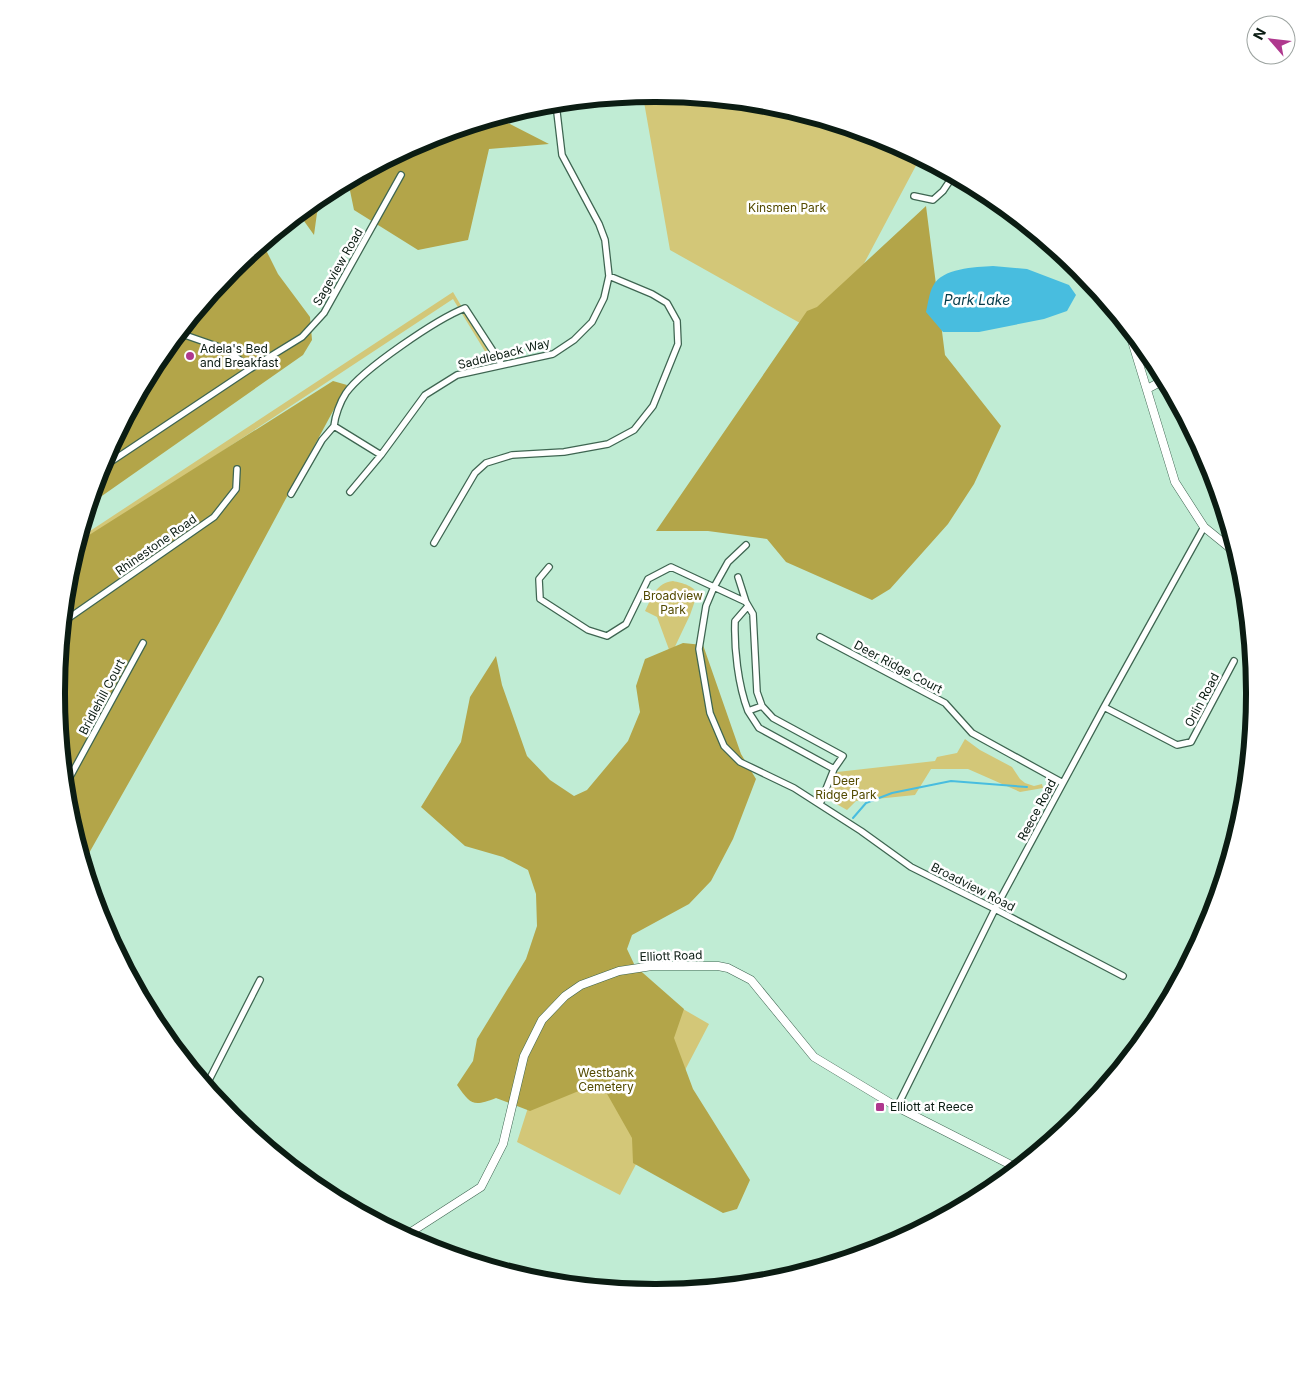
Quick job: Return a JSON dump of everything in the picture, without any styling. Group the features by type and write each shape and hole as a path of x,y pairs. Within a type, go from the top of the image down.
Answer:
{"street":[{"name":"Saddleback Way","path":"350,492 425,395 457,375 553,354 574,340 592,322 604,298 609,276 605,240 599,224 562,155 557,111"},
{"name":"Sageview Road","path":"113,460 250,369 302,337 324,313 401,175"},
{"path":"914,196 933,200 943,191 950,181"},
{"path":"434,543 475,473 486,463 512,455 564,452 608,444 634,430 653,406 678,344 677,321 667,303 652,294 609,276"},
{"path":"291,494 322,440 334,426 334,420 345,394 364,374 411,339 465,308 502,365"},
{"path":"186,335 228,350 250,369"},
{"path":"1134,349 1175,482 1204,527 1227,546"},
{"path":"1147,389 1158,383"},
{"path":"334,426 381,454"},
{"name":"Rhinestone Road","path":"70,617 214,517 236,489 236,469"},
{"name":"Reece Road","path":"897,1107 995,909 1204,527"},
{"name":"Broadview Road","path":"746,545 728,562 714,587 706,606 699,650 710,713 724,746 740,762 794,788 861,830 911,867 1123,976"},
{"path":"549,567 539,579 540,600 588,630 607,636 626,624 648,579 671,567 747,604"},
{"path":"738,577 747,604 753,614 757,692 762,706 773,718 843,756 834,769 820,804"},
{"path":"747,604 734,621 734,636 743,698 748,711 758,728 834,769"},
{"name":"Deer Ridge Court","path":"820,637 945,703 972,733 1063,783"},
{"name":"Bridlehill Court","path":"71,775 143,643"},
{"name":"Orlin Road","path":"1104,708 1176,744 1191,742 1234,661"},
{"path":"748,711 762,706"},
{"name":"Elliott Road","path":"412,1231 481,1187 503,1144 524,1056 542,1020 565,996 581,985 619,971 652,966 718,966 741,974 759,988 773,1009 814,1057 897,1107 1010,1165"},
{"path":"210,1079 260,980"}],"green space":[{"name":"Kinsmen Park","path":"644,103 694,104 771,114 845,134 917,163 825,337 670,250"},
{"path":"506,122 549,144 489,149 468,240 418,250 354,210 350,188 394,163 466,134"},
{"path":"926,206 945,355 1001,426 974,484 948,524 890,589 872,600 786,562 767,539 708,531 656,531 807,311 817,307"},
{"path":"320,207 317,213 314,235 303,220"},
{"path":"266,249 278,274 310,317 312,340 303,355 98,499 126,432 144,398 165,365 212,304 238,275"},
{"path":"453,292 492,358 489,358 453,299 85,542 89,526 90,531"},
{"path":"333,381 347,385 219,623 88,855 76,808 70,770 66,732 65,693 66,654 70,616 76,578 86,537"},
{"name":"Broadview Park","path":"673,581 691,587 697,595 690,615 671,655 657,617 645,611 652,596 659,588 667,582"},
{"path":"683,643 703,645 741,754 756,779 733,839 711,881 689,904 632,935 627,949 635,966 684,1009 674,1038 693,1089 750,1180 737,1209 723,1213 633,1163 632,1138 606,1092 586,1088 530,1111 496,1098 482,1103 473,1102 462,1092 457,1085 473,1061 477,1039 526,959 537,926 536,894 528,870 503,857 465,846 421,807 461,742 470,697 496,656 502,685 527,756 550,780 574,796 587,790 628,741 640,712 636,686 645,659"},
{"name":"Deer Ridge Park","path":"965,739 980,750 1012,767 1025,783 1034,786 1042,784 1043,788 1020,792 968,769 931,769 915,795 856,801 847,810 819,794 837,772 935,761 937,757 957,753"},
{"name":"Westbank Cemetery","path":"638,983 709,1024 620,1195 517,1142 548,1045"}],"water":[{"name":"Park Lake","path":"993,266 1027,269 1069,285 1076,295 1067,311 1044,319 979,332 943,332 926,312 933,286 937,280 951,272"}],"waterway":[{"path":"853,818 866,803 892,793 951,781 1027,787"}],"place":[{"name":"Adela's Bed and Breakfast","path":"190,356"},
{"name":"Elliott at Reece","path":"880,1107"}]}
